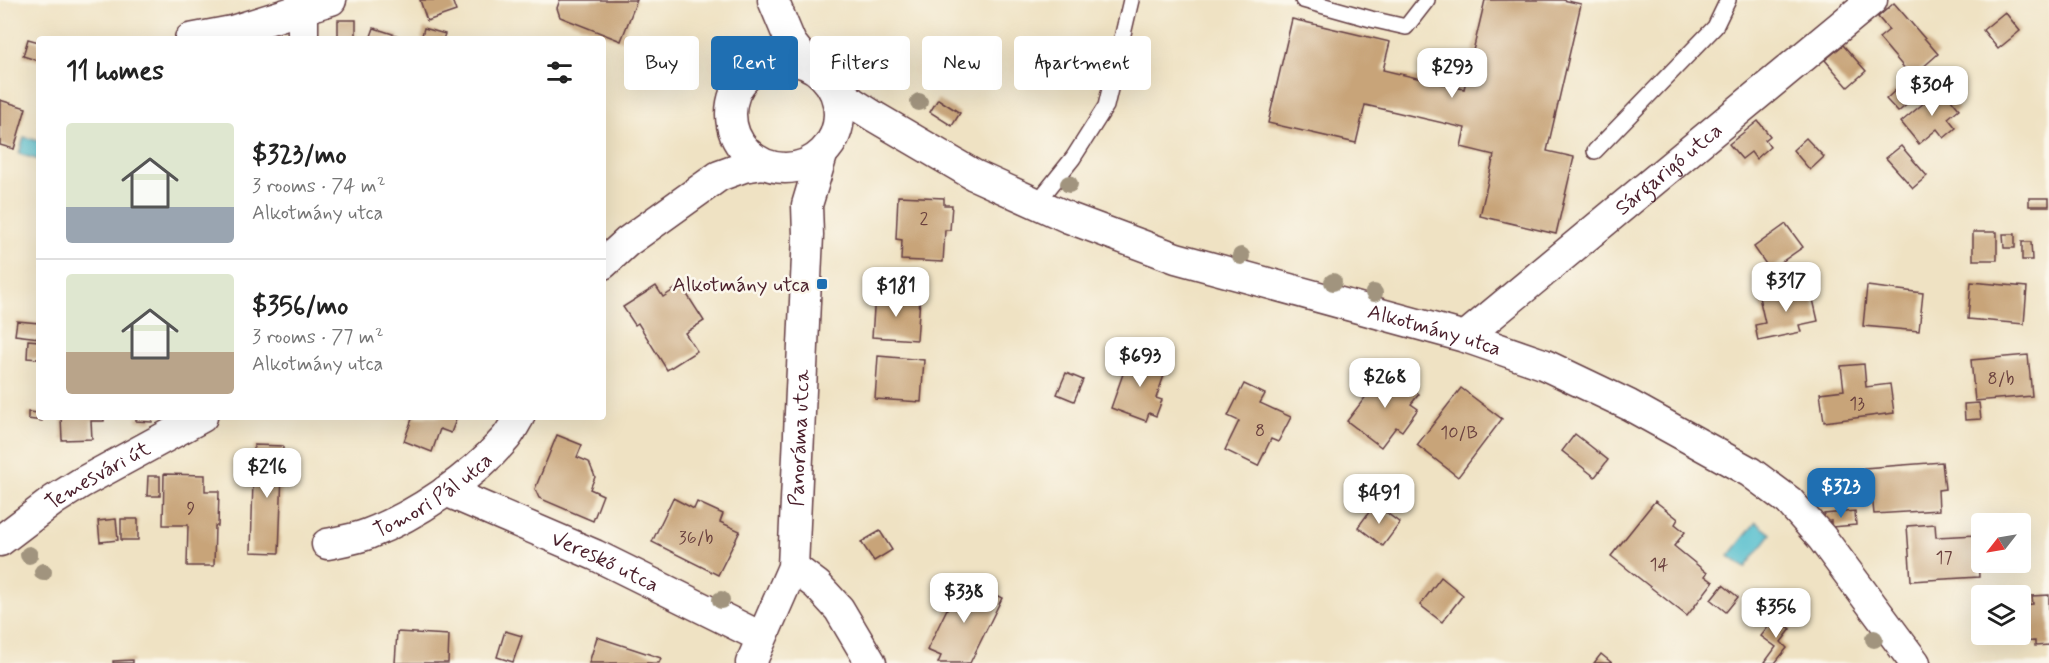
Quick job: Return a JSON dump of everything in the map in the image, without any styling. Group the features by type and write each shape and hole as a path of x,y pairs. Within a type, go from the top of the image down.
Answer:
{"street":[{"path":"206,36 232,31 331,0"},
{"name":"Sárgarigó utca","path":"1466,337 1872,0"},
{"path":"303,9 303,36"},
{"path":"776,10 791,43 810,66"},
{"path":"774,36 776,10"},
{"path":"798,61 807,63"},
{"path":"719,176 730,154 732,129 730,110 736,90"},
{"path":"828,146 840,120 839,101 834,90"},
{"name":"Alkotmány utca","path":"839,90 875,117 974,175 1036,204 1176,258 1466,337 1544,364 1629,405 1750,472 1789,501 1822,538 1915,663"},
{"path":"606,261 627,243 719,176 744,167 804,166 854,123 875,117"},
{"path":"732,129 744,150 773,167"},
{"name":"Panoráma utca","path":"807,206 828,146"},
{"name":"Panoráma utca","path":"756,650 793,567 808,235 807,206 798,182 773,167"},
{"name":"Temesvári út","path":"0,541 54,500 81,483 196,420"},
{"name":"Tomori Pál utca","path":"327,544 368,534 447,491 480,465 506,439 517,420"},
{"name":"Vereskő utca","path":"447,491 595,555 756,650"},
{"path":"793,567 817,585 839,609 871,663"}],"lane":[{"path":"1036,204 1073,158 1106,106 1131,0"},
{"path":"1303,0 1371,20 1406,27 1427,0"},
{"path":"1595,151 1715,27 1728,0"}],"water":[{"path":"24,137 36,140 36,159 19,154"},
{"path":"1756,522 1771,534 1745,568 1729,556"}],"building":[{"path":"420,0 452,0 456,11 427,21"},
{"path":"560,0 637,0 621,41 560,17 557,8"},
{"path":"1485,0 1563,0 1581,4 1547,151 1574,157 1556,234 1480,216 1494,155 1461,147 1465,128 1365,105 1356,143 1268,123 1292,19 1390,42 1383,70 1464,89"},
{"path":"1894,3 1938,54 1912,77 1879,38 1889,30 1878,17"},
{"path":"2005,12 2020,31 1998,49 1983,30"},
{"path":"338,20 356,20 356,36 338,36"},
{"path":"374,28 399,36 371,36"},
{"path":"424,28 445,34 444,36 422,36"},
{"path":"28,39 36,41 36,60 23,56"},
{"path":"1843,45 1866,71 1848,87 1825,60"},
{"path":"1898,88 1910,102 1898,112 1886,99"},
{"path":"1942,88 1959,109 1948,118 1956,128 1944,138 1937,129 1919,144 1901,122"},
{"path":"938,99 960,113 952,126 930,112"},
{"path":"0,100 26,108 14,149 0,145"},
{"path":"1758,121 1770,136 1765,140 1770,147 1756,159 1751,152 1742,159 1729,144"},
{"path":"1806,138 1824,157 1810,170 1793,150"},
{"path":"1901,146 1927,176 1913,188 1886,158"},
{"path":"898,196 944,198 944,205 952,205 950,230 945,230 943,262 901,260 902,240 896,239"},
{"path":"2029,198 2049,198 2049,206 2029,206"},
{"path":"1786,224 1803,247 1770,270 1754,247"},
{"path":"1973,232 1997,232 1997,260 1973,260"},
{"path":"2003,234 2015,234 2015,248 2004,248"},
{"path":"2022,242 2031,242 2032,260 2022,260"},
{"path":"1971,282 2027,287 2024,324 1968,319"},
{"path":"681,285 704,321 685,333 697,351 667,370 638,323 635,325 623,307 656,286 663,297"},
{"path":"1810,286 1818,321 1799,325 1801,332 1758,341 1755,325 1765,323 1759,297"},
{"path":"1867,286 1923,293 1919,331 1863,326"},
{"path":"875,295 920,298 917,340 872,337"},
{"path":"17,321 36,323 36,338 15,335"},
{"path":"28,340 36,341 36,359 27,358"},
{"path":"1130,354 1167,367 1156,398 1162,400 1156,416 1149,413 1146,421 1111,408"},
{"path":"2028,355 2032,396 1975,401 1971,360"},
{"path":"878,356 924,360 921,402 875,399"},
{"path":"1864,364 1866,387 1890,384 1894,413 1824,422 1820,393 1844,390 1841,366"},
{"path":"1387,369 1419,394 1411,404 1418,409 1402,431 1396,427 1381,447 1347,421"},
{"path":"1066,373 1083,380 1074,401 1057,394"},
{"path":"1244,384 1265,394 1260,403 1291,417 1278,442 1271,439 1258,466 1225,450 1239,421 1228,416"},
{"path":"1461,388 1502,419 1458,477 1417,445"},
{"path":"1979,403 1981,419 1965,420 1964,404"},
{"path":"28,412 36,413 36,420 42,420 42,421 28,419"},
{"path":"61,420 104,420 91,421 92,439 62,440"},
{"path":"136,420 152,420 152,422"},
{"path":"412,420 456,420 451,433 440,429 432,452 404,441"},
{"path":"1575,434 1608,460 1595,477 1562,451"},
{"path":"557,435 582,445 577,457 589,462 595,477 590,489 603,495 593,521 539,498 535,489"},
{"path":"254,445 283,446 279,553 251,552"},
{"path":"1942,462 1945,489 1938,490 1939,510 1874,514 1872,494 1867,494 1864,468"},
{"path":"164,474 205,475 205,491 219,491 214,566 187,566 188,525 163,525"},
{"path":"148,476 160,476 160,496 147,496"},
{"path":"673,498 694,509 697,502 723,514 720,522 740,531 718,575 652,542"},
{"path":"1655,501 1678,519 1675,524 1685,532 1674,546 1707,573 1705,576 1713,582 1687,616 1611,556"},
{"path":"1375,504 1400,523 1383,546 1358,527"},
{"path":"1855,511 1856,525 1831,527 1831,521 1825,522 1824,514"},
{"path":"116,519 118,540 100,542 98,521"},
{"path":"121,519 138,519 138,540 121,540"},
{"path":"1935,524 1936,537 1971,535 1971,573 1979,573 1979,577 1911,581 1907,526"},
{"path":"880,531 892,550 874,561 861,542"},
{"path":"1441,577 1463,595 1442,622 1420,605"},
{"path":"962,578 1002,598 970,663 938,663 941,656 927,650"},
{"path":"1723,585 1738,597 1726,612 1711,600"},
{"path":"2049,595 2049,645 2035,646 2035,641 2031,641 2032,596"},
{"path":"1776,617 1791,629 1781,642 1787,648 1775,663 1767,663 1765,662 1776,647 1761,636"},
{"path":"505,631 522,636 513,662 497,657"},
{"path":"397,632 449,635 448,663 395,663"},
{"path":"597,637 661,658 659,663 589,663"},
{"path":"1601,654 1612,663 1594,663"},
{"path":"133,660 133,663 113,663 113,661"}],"place":[{"name":"Alkotmány utca","path":"822,284"}]}
